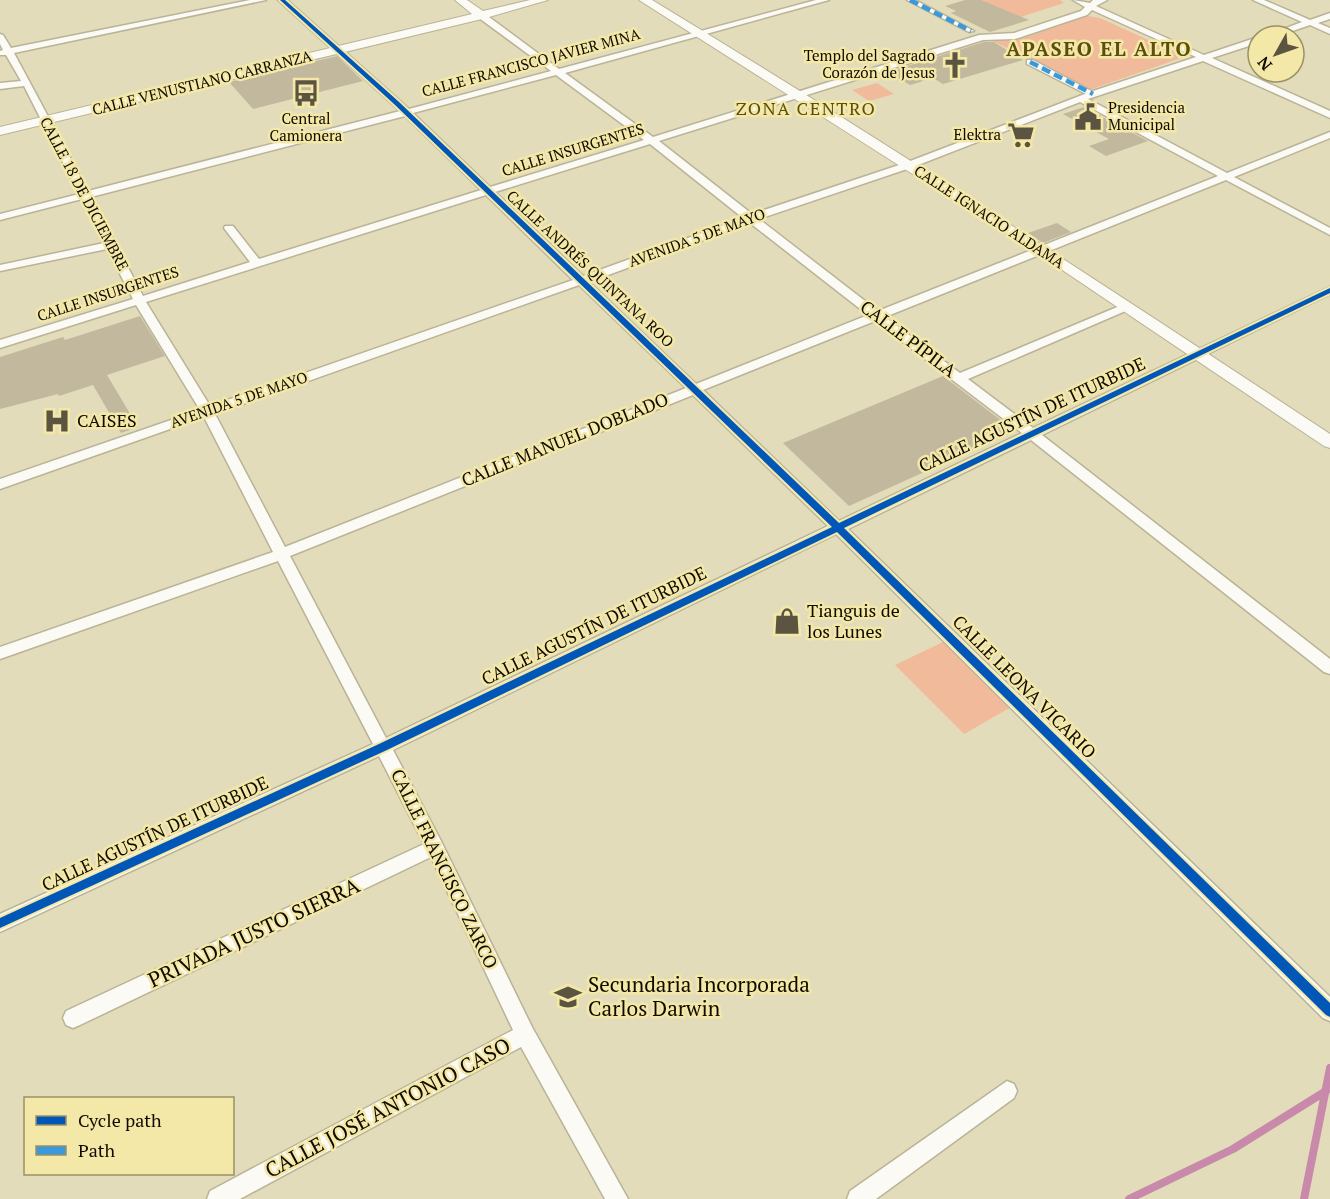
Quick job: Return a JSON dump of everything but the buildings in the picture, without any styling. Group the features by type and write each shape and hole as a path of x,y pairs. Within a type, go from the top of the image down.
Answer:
{"street":[{"path":"4,53 262,0"},
{"name":"CALLE ANDRÉS QUINTANA ROO","path":"282,0 341,50 408,112 487,191 694,388"},
{"path":"460,0 482,15"},
{"name":"CALLE VENUSTIANO CARRANZA","path":"0,132 543,0"},
{"name":"CALLE IGNACIO ALDAMA","path":"644,0 798,94 1042,250 1330,442"},
{"name":"CALLE FRANCISCO JAVIER MINA","path":"0,217 408,112 825,0"},
{"path":"910,0 976,34"},
{"path":"1077,0 1330,115"},
{"name":"CALLE INSURGENTES","path":"0,344 652,141 976,34 1015,36 1084,13 1103,0"},
{"path":"1257,0 1330,31"},
{"name":"CALLE PÍPILA","path":"482,15 752,218 1330,668"},
{"path":"1304,24 1330,16"},
{"name":"CALLE 18 DE DICIEMBRE","path":"0,37 4,53 27,83 84,196 112,245 138,300 207,411"},
{"name":"AVENIDA 5 DE MAYO","path":"0,484 581,281 752,218 909,165 1093,94 1246,44"},
{"path":"1030,62 1093,94"},
{"path":"0,86 27,83"},
{"path":"1081,99 1330,232"},
{"name":"CALLE MANUEL DOBLADO","path":"0,653 282,555 1330,135"},
{"path":"229,228 255,263"},
{"path":"0,268 112,245"},
{"name":"CALLE AGUSTÍN DE ITURBIDE","path":"0,923 383,747 1330,290"},
{"path":"959,378 1126,307"},
{"name":"CALLE LEONA VICARIO","path":"694,388 1328,1009"},
{"name":"CALLE FRANCISCO ZARCO","path":"207,411 435,847 525,1034 617,1199"},
{"name":"PRIVADA JUSTO SIERRA","path":"73,1018 435,847"},
{"name":"CALLE JOSÉ ANTONIO CASO","path":"218,1199 525,1034"},
{"path":"858,1199 1007,1091"}],"shaded area":[{"path":"981,0 1060,0 1064,3 984,29 951,13 985,2"},
{"path":"1088,16 1100,18 1177,53 1178,59 1089,90 991,40 1012,41"},
{"path":"877,83 894,94 869,101 852,90"},
{"path":"945,641 1013,706 964,734 895,665"}],"waterway":[{"path":"1325,1091 1330,1068"},
{"path":"1129,1199 1233,1149 1325,1091"},
{"path":"1304,1199 1325,1091"}],"marked path":[{"path":"910,0 971,31"},
{"path":"1030,62 1093,94"}],"cycle path":[{"path":"282,0 396,102 769,461 1330,1011"},
{"path":"0,923 383,747 1330,290"}],"place":[{"name":"Templo del Sagrado Corazón de Jesus","path":"955,65"},
{"name":"Central Camionera","path":"306,93"},
{"name":"Presidencia Municipal","path":"1088,117"},
{"name":"Elektra","path":"1021,135"},
{"name":"CAISES","path":"57,421"},
{"name":"Tianguis de los Lunes","path":"787,621"},
{"name":"Secundaria Incorporada Carlos Darwin","path":"568,997"}],"district":[{"name":"APASEO EL ALTO","path":"1099,49"},
{"name":"ZONA CENTRO","path":"806,109"}]}
